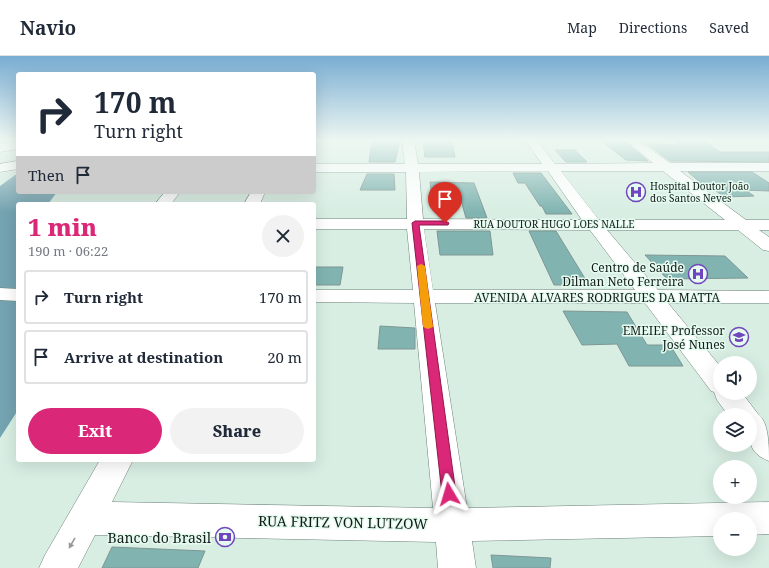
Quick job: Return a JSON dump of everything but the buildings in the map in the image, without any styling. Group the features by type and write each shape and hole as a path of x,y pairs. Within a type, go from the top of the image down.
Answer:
{"street":[{"path":"412,164 415,223 453,525 457,568"},
{"path":"660,164 769,246"},
{"path":"0,168 16,165"},
{"path":"550,166 713,375"},
{"path":"316,168 550,166 769,167"},
{"path":"165,202 171,194"},
{"name":"RUA DOUTOR HUGO LOES NALLE","path":"316,224 415,223 769,225"},
{"path":"0,294 16,295"},
{"name":"AVENIDA ALVARES RODRIGUES DA MATTA","path":"316,296 769,297"},
{"path":"732,400 739,408"},
{"path":"757,432 769,448"},
{"path":"58,568 87,518 116,462"},
{"name":"RUA FRITZ VON LUTZOW","path":"87,518 453,525 713,519"},
{"path":"757,518 769,518"}],"water":[{"path":"16,174 16,194 56,194 50,202 16,202 16,413 0,438 0,186"}],"slow traffic":[{"path":"421,266 428,327"}],"place":[{"name":"Hospital Doutor João dos Santos Neves","path":"636,192"},
{"name":"Centro de Saúde Dilman Neto Ferreira","path":"698,274"},
{"name":"EMEIEF Professor José Nunes","path":"739,337"},
{"name":"Banco do Brasil","path":"225,537"}],"route":[{"path":"445,223 415,223 449,494"}]}
